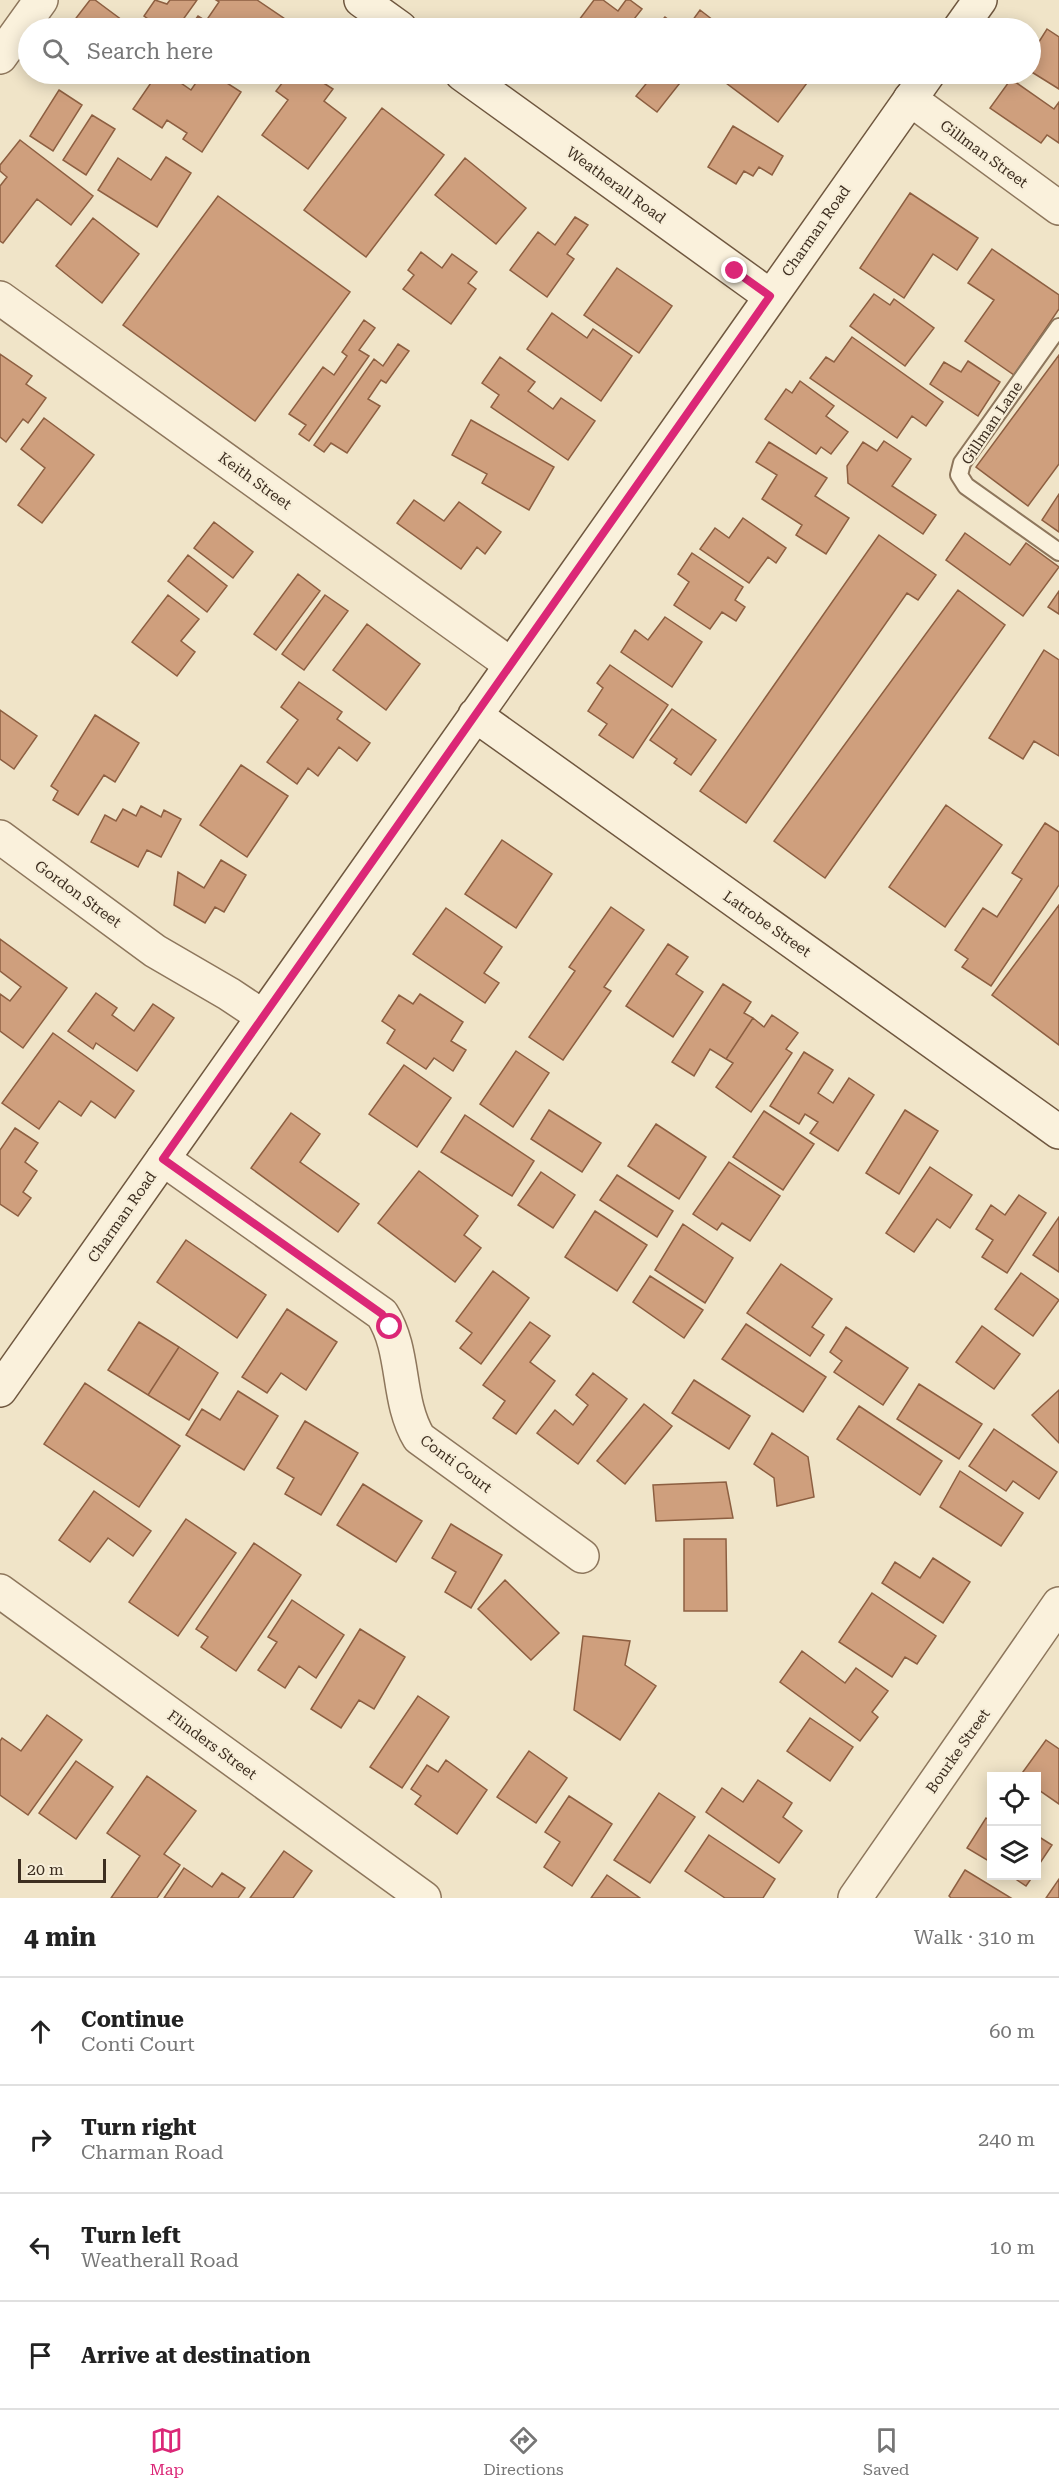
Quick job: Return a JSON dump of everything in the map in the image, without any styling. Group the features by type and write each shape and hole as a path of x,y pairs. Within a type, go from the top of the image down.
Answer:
{"street":[{"path":"28,18 41,0"},
{"path":"361,0 386,18"},
{"path":"967,18 980,0"},
{"path":"0,57 18,32"},
{"name":"Weatherall Road","path":"476,84 770,296"},
{"name":"Charman Road","path":"0,1390 919,86"},
{"name":"Gillman Street","path":"919,86 1059,208"},
{"name":"Keith Street","path":"0,298 510,664"},
{"name":"Latrobe Street","path":"475,715 1059,1132"},
{"name":"Gordon Street","path":"0,837 257,1024"},
{"name":"Conti Court","path":"163,1159 382,1314 395,1342 409,1422 419,1438 582,1556"},
{"name":"Flinders Street","path":"0,1591 424,1898"},
{"name":"Bourke Street","path":"855,1898 1059,1604"}],"lane":[{"name":"Gillman Lane","path":"1059,327 962,463 959,475 966,486 1059,552"}],"building":[{"path":"90,0 95,0 119,18 76,18"},
{"path":"155,0 167,4 170,0 197,0 184,18 147,18 144,16"},
{"path":"216,0 257,0 284,18 208,18 219,2"},
{"path":"594,0 603,0 618,11 626,0 630,0 642,9 635,18 580,18"},
{"path":"700,10 710,18 694,18"},
{"path":"1047,29 1059,37 1059,89 1041,78 1041,39"},
{"path":"150,84 182,84 191,90 195,84 229,84 241,92 202,152 183,139 187,133 167,120 162,128 133,109"},
{"path":"281,84 325,84 333,89 324,101 346,118 308,169 262,135 288,100 276,91"},
{"path":"646,84 679,84 657,112 636,96"},
{"path":"727,84 806,84 778,122"},
{"path":"1007,84 1018,84 1054,109 1059,102 1059,143 1047,135 1041,143 990,108"},
{"path":"59,90 82,105 53,151 30,136"},
{"path":"382,108 444,155 366,257 304,210"},
{"path":"92,115 115,129 86,175 63,160"},
{"path":"733,126 783,156 772,175 759,167 753,176 744,171 736,184 708,167"},
{"path":"20,140 93,196 71,225 37,199 3,243 0,241 0,186 7,177 0,171 0,165"},
{"path":"166,157 191,173 157,227 98,190 118,158 151,180"},
{"path":"465,158 526,208 496,244 435,195"},
{"path":"910,193 978,238 957,270 933,254 904,298 860,268"},
{"path":"218,196 350,292 255,421 123,325"},
{"path":"575,217 588,225 567,254 574,259 547,297 510,270 538,232 555,245"},
{"path":"93,218 139,254 102,303 56,266"},
{"path":"992,249 1059,295 1059,309 1014,375 965,341 994,300 968,283"},
{"path":"421,252 442,268 452,254 477,272 468,283 476,289 451,324 403,289 414,275 408,270"},
{"path":"617,268 672,306 639,353 584,315"},
{"path":"874,294 890,305 894,299 934,328 905,366 850,326"},
{"path":"552,313 587,338 593,329 632,356 601,401 527,349"},
{"path":"364,320 375,328 359,350 369,356 309,441 299,434 306,425 289,414 323,367 334,375 347,356 342,352"},
{"path":"852,337 943,402 926,426 912,416 897,438 810,378 826,357 834,362"},
{"path":"398,344 409,351 386,383 381,380 368,399 380,406 347,453 331,443 324,452 314,445 374,359 383,366"},
{"path":"0,354 32,376 26,384 46,398 28,423 23,419 6,442 0,437"},
{"path":"1059,355 1059,464 1028,506 976,467"},
{"path":"500,357 535,382 528,391 553,409 561,398 595,421 568,460 491,407 499,395 482,383"},
{"path":"968,361 1000,382 978,416 930,384 944,362 961,372"},
{"path":"800,381 834,406 826,416 848,432 831,454 821,447 816,454 765,419 786,389 792,393"},
{"path":"44,418 94,455 42,523 18,505 45,468 21,449"},
{"path":"471,420 554,467 529,510 482,483 487,474 452,455"},
{"path":"884,441 911,459 892,486 936,515 923,534 848,483 847,466 863,442 877,451"},
{"path":"769,442 827,478 815,496 849,518 826,554 796,535 802,525 762,499 777,475 756,462"},
{"path":"1059,494 1059,532 1042,520"},
{"path":"414,500 444,521 459,502 501,532 485,554 477,547 461,569 397,523"},
{"path":"743,518 786,548 776,563 768,557 749,583 700,549 715,528 729,538"},
{"path":"214,522 253,552 233,578 194,548"},
{"path":"965,533 1010,565 1026,543 1059,567 1023,616 946,560"},
{"path":"879,535 936,575 918,600 907,593 746,823 700,791"},
{"path":"692,553 743,587 735,600 745,607 736,621 722,612 710,629 674,605 689,582 678,574"},
{"path":"188,555 227,586 207,612 168,581"},
{"path":"298,574 320,591 276,650 254,634"},
{"path":"958,590 1005,625 825,878 774,841"},
{"path":"1059,591 1059,614 1048,607"},
{"path":"168,595 199,619 181,641 195,652 177,676 132,642"},
{"path":"325,595 348,611 304,670 282,654"},
{"path":"665,617 702,642 672,687 621,652 635,630 648,640"},
{"path":"367,624 420,664 386,710 333,670"},
{"path":"1044,650 1059,660 1059,756 1034,741 1023,759 989,738"},
{"path":"610,665 668,705 633,758 599,735 607,724 588,711 603,688 597,683"},
{"path":"299,682 342,712 337,719 370,743 357,761 339,747 318,776 308,768 297,784 267,762 298,720 281,707"},
{"path":"672,709 716,740 691,775 674,763 677,759 650,740"},
{"path":"0,710 37,736 14,769 0,759"},
{"path":"95,715 139,743 115,782 104,775 78,815 53,800 58,791 51,786"},
{"path":"241,765 288,796 247,857 200,825"},
{"path":"946,805 1002,845 945,927 889,887"},
{"path":"141,806 161,817 164,810 181,819 161,857 147,850 138,867 91,842 105,815 116,821 123,809 136,816"},
{"path":"1045,823 1059,832 1059,885 991,986 962,967 968,959 955,950 983,908 997,917 1022,879 1012,873"},
{"path":"502,840 552,874 516,928 465,894"},
{"path":"221,860 246,875 224,912 215,907 205,923 174,905 178,872 204,888"},
{"path":"1059,905 1059,1045 992,995"},
{"path":"611,907 644,930 604,987 611,991 563,1060 529,1037 575,971 569,967"},
{"path":"446,908 502,947 484,973 499,983 485,1003 413,954"},
{"path":"0,939 67,988 23,1048 0,1031 0,994 10,1001 21,987 0,971"},
{"path":"668,944 688,957 676,974 703,992 673,1037 626,1006"},
{"path":"723,984 751,1002 744,1013 753,1018 726,1059 710,1049 694,1076 672,1062"},
{"path":"96,993 117,1008 112,1015 134,1031 153,1004 174,1018 137,1071 96,1043 93,1049 68,1031"},
{"path":"420,994 463,1022 451,1041 466,1050 453,1071 434,1058 426,1069 387,1043 395,1030 382,1021 399,995 413,1004"},
{"path":"772,1015 798,1033 786,1049 792,1053 751,1112 716,1087 733,1063 726,1059 753,1018 764,1027"},
{"path":"53,1033 134,1091 115,1118 91,1101 81,1116 59,1101 39,1129 2,1103"},
{"path":"516,1051 549,1073 513,1127 480,1104"},
{"path":"804,1052 833,1070 818,1093 833,1103 849,1078 874,1095 838,1151 810,1133 818,1122 805,1114 799,1124 770,1106"},
{"path":"404,1065 451,1098 417,1147 369,1114"},
{"path":"549,1110 601,1143 582,1172 531,1139"},
{"path":"905,1110 938,1131 899,1194 866,1173"},
{"path":"764,1111 814,1144 783,1190 733,1157"},
{"path":"291,1113 320,1134 300,1162 359,1204 338,1232 251,1168"},
{"path":"465,1115 534,1161 512,1196 441,1152"},
{"path":"656,1124 706,1157 679,1199 628,1166"},
{"path":"15,1128 38,1143 25,1162 37,1171 23,1192 31,1198 18,1216 0,1204 0,1150"},
{"path":"729,1162 780,1196 750,1241 722,1223 717,1230 693,1214"},
{"path":"930,1167 972,1195 950,1228 937,1219 914,1252 886,1233"},
{"path":"419,1171 478,1216 464,1235 481,1248 455,1282 378,1223"},
{"path":"541,1172 575,1195 553,1228 518,1205"},
{"path":"617,1175 673,1211 657,1237 600,1200"},
{"path":"1019,1195 1046,1213 1007,1273 982,1257 993,1240 976,1229 991,1205 1005,1215"},
{"path":"595,1211 647,1245 617,1291 565,1257"},
{"path":"1059,1217 1059,1272 1033,1255"},
{"path":"683,1224 733,1258 705,1303 655,1270"},
{"path":"186,1240 266,1295 237,1338 157,1282"},
{"path":"781,1264 832,1299 812,1327 824,1335 810,1356 747,1313"},
{"path":"493,1271 529,1298 481,1364 460,1348 472,1333 456,1321"},
{"path":"1021,1273 1059,1300 1033,1336 995,1309"},
{"path":"650,1276 703,1310 684,1338 633,1302"},
{"path":"287,1309 337,1342 306,1390 281,1373 267,1393 242,1377"},
{"path":"139,1322 179,1347 148,1395 108,1370"},
{"path":"530,1322 550,1336 530,1362 555,1381 516,1434 493,1418 505,1401 483,1385"},
{"path":"746,1324 826,1377 803,1412 722,1359"},
{"path":"982,1326 1020,1354 994,1389 956,1362"},
{"path":"846,1327 908,1368 883,1405 834,1372 842,1361 830,1352"},
{"path":"179,1347 218,1373 189,1420 148,1395"},
{"path":"593,1373 627,1399 578,1464 537,1433 555,1410 573,1425 588,1405 576,1395"},
{"path":"694,1380 750,1416 729,1449 672,1413"},
{"path":"85,1383 180,1446 139,1507 44,1444"},
{"path":"919,1384 982,1424 959,1459 897,1419"},
{"path":"1059,1390 1059,1443 1032,1415"},
{"path":"238,1391 278,1416 244,1470 186,1435 202,1409 220,1420"},
{"path":"644,1404 672,1426 625,1484 597,1461"},
{"path":"859,1406 942,1461 920,1495 837,1439"},
{"path":"305,1421 358,1453 321,1515 285,1494 294,1478 277,1468"},
{"path":"994,1429 1057,1472 1039,1499 1013,1481 1006,1491 969,1466"},
{"path":"772,1433 808,1457 814,1497 777,1506 774,1478 754,1464"},
{"path":"960,1471 1023,1513 1001,1546 940,1507"},
{"path":"726,1482 733,1518 656,1521 653,1485"},
{"path":"363,1484 422,1521 396,1562 337,1525"},
{"path":"94,1491 151,1531 133,1556 108,1538 90,1562 59,1540"},
{"path":"186,1519 236,1553 178,1636 129,1602"},
{"path":"451,1524 502,1555 471,1608 445,1592 456,1572 432,1558"},
{"path":"684,1539 726,1539 727,1611 684,1611"},
{"path":"254,1543 301,1575 236,1671 201,1647 208,1637 196,1629"},
{"path":"933,1558 970,1582 943,1623 882,1583 895,1562 920,1578"},
{"path":"505,1580 559,1633 531,1660 478,1609"},
{"path":"872,1593 936,1636 917,1664 905,1657 892,1677 839,1642"},
{"path":"292,1600 344,1635 316,1678 299,1666 285,1688 258,1670 277,1642 268,1637"},
{"path":"360,1629 405,1657 374,1709 359,1700 341,1728 311,1709"},
{"path":"583,1636 630,1641 625,1665 656,1686 620,1740 574,1710"},
{"path":"802,1651 845,1683 856,1668 888,1691 872,1712 878,1717 860,1741 780,1682"},
{"path":"418,1696 449,1717 402,1788 370,1767"},
{"path":"47,1715 82,1740 28,1815 0,1795 0,1741 2,1738 21,1751"},
{"path":"810,1718 853,1747 830,1781 787,1751"},
{"path":"1046,1740 1059,1749 1059,1804 1041,1791 1041,1772 1023,1772"},
{"path":"529,1751 567,1778 536,1823 497,1797"},
{"path":"446,1760 487,1790 457,1834 415,1804 421,1796 411,1789 427,1765 438,1772"},
{"path":"76,1761 113,1787 76,1839 39,1813"},
{"path":"147,1776 196,1811 164,1854 180,1865 157,1898 111,1898 140,1856 107,1833"},
{"path":"758,1780 792,1803 783,1817 802,1831 779,1863 706,1812 722,1788 743,1802"},
{"path":"659,1793 695,1817 650,1883 614,1860"},
{"path":"569,1796 612,1824 572,1886 544,1867 560,1842 545,1832"},
{"path":"986,1818 987,1860 967,1848"},
{"path":"709,1835 775,1879 763,1898 725,1898 685,1871"},
{"path":"1041,1838 1052,1845 1041,1862"},
{"path":"284,1851 312,1871 293,1898 250,1898"},
{"path":"184,1868 212,1887 222,1873 245,1888 238,1898 164,1898"},
{"path":"965,1870 1011,1898 951,1898 949,1896"},
{"path":"607,1875 640,1898 591,1898"},
{"path":"1059,1879 1059,1898 1046,1898"},
{"path":"1017,1880 1030,1880 1026,1886"}],"route":[{"path":"390,1327 382,1314 163,1159 770,296 735,271"}]}
